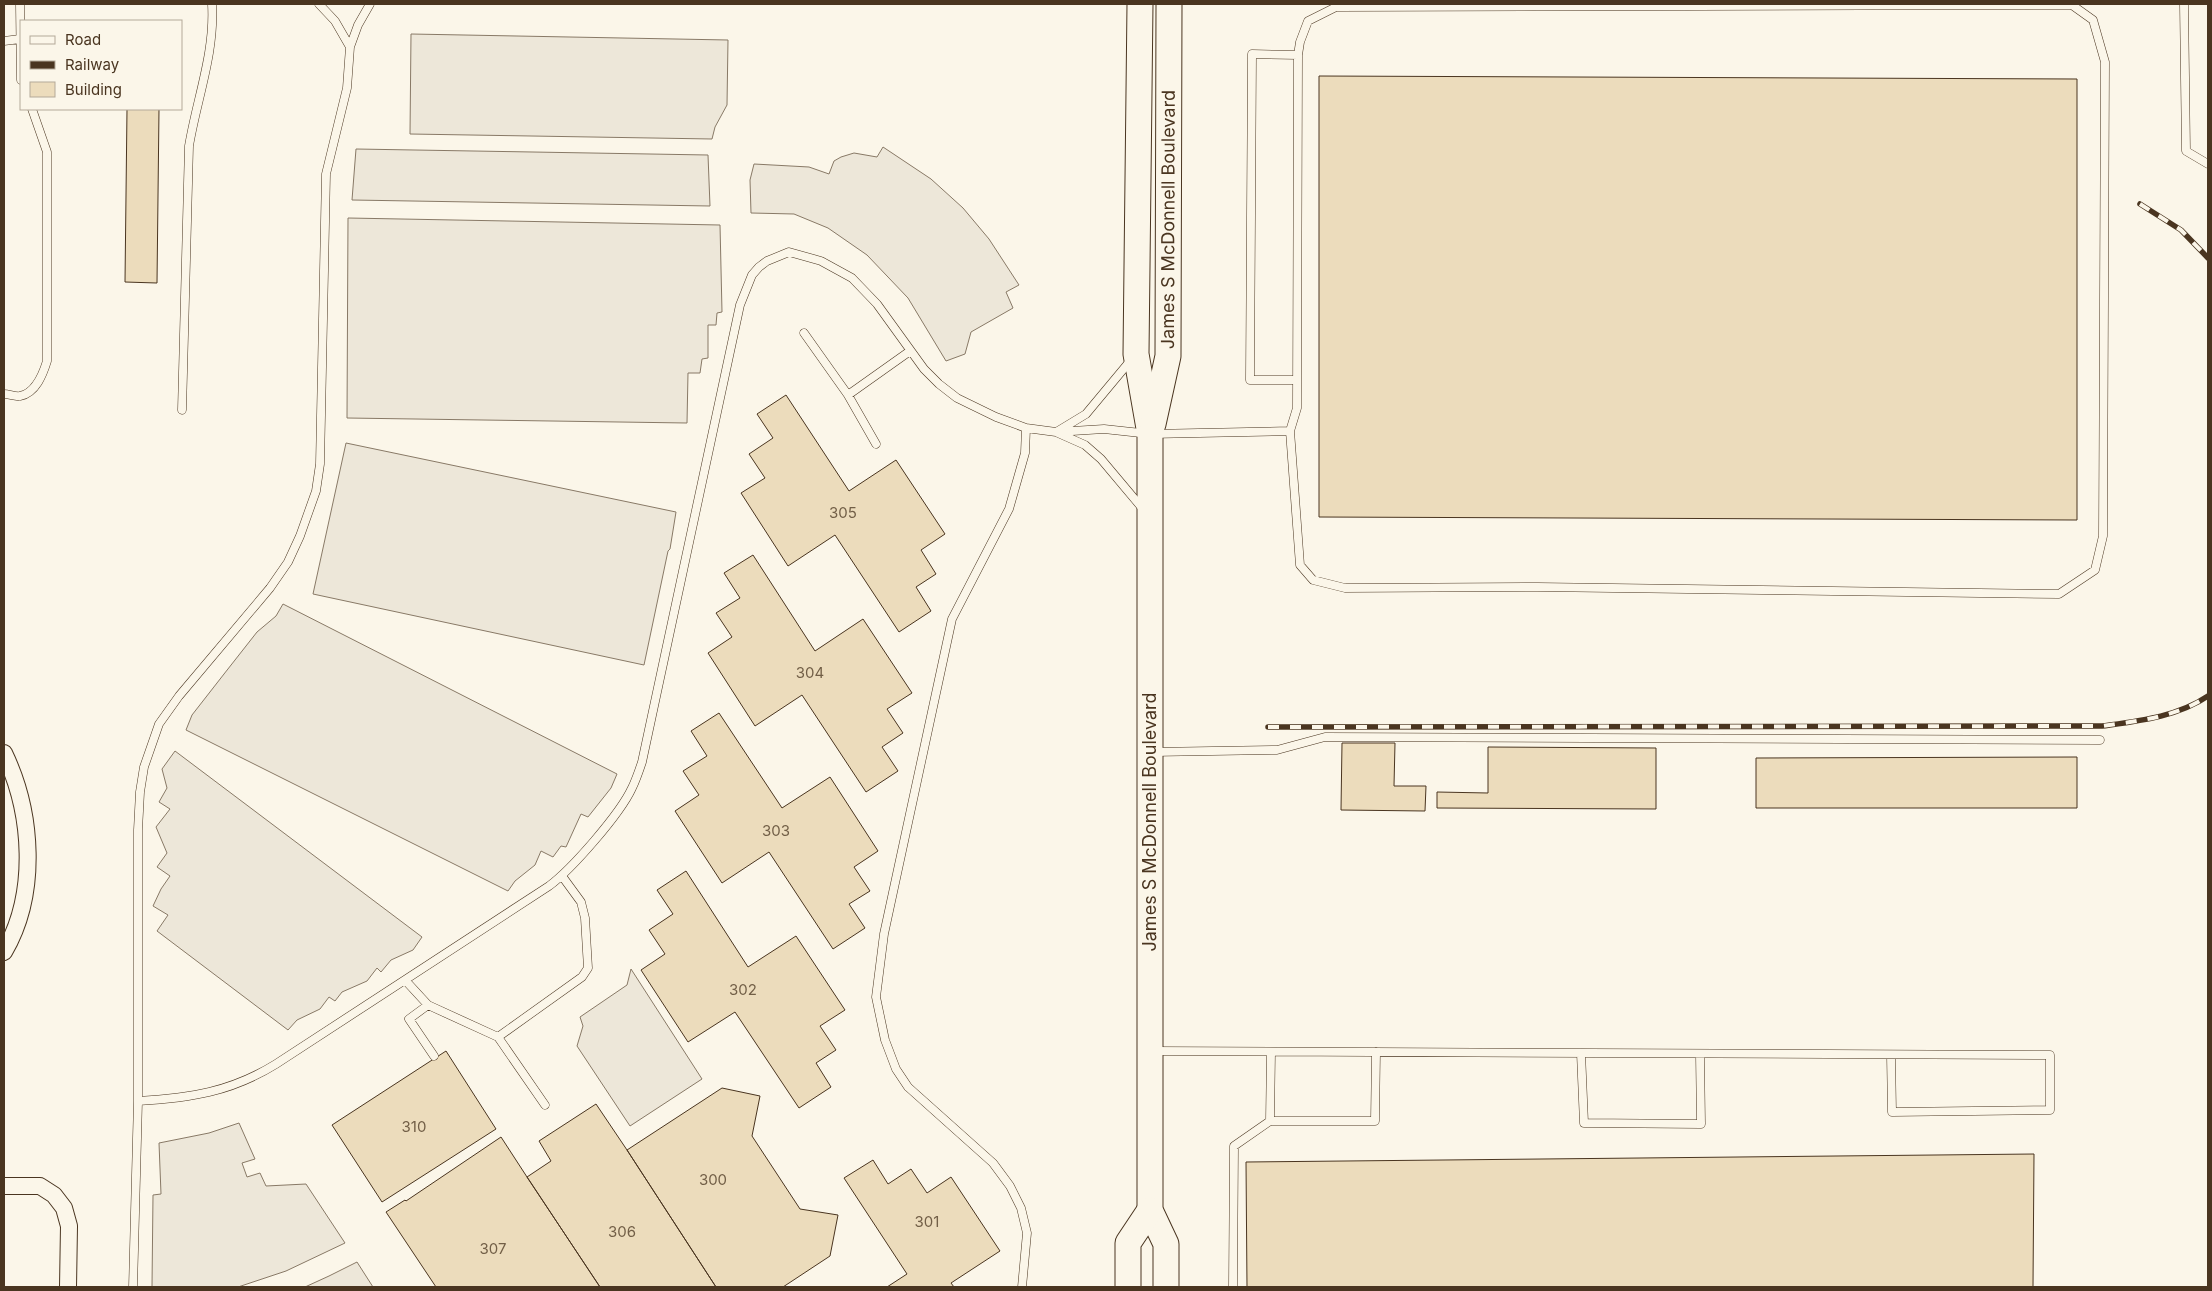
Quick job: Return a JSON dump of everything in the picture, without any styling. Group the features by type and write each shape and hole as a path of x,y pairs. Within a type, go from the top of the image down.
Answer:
{"main road":[{"name":"James S McDonnell Boulevard","path":"1140,4 1136,354 1150,434 1150,1210 1166,1244 1166,1287"},
{"name":"James S McDonnell Boulevard","path":"1150,434 1168,356 1169,4"},
{"path":"1128,1287 1128,1243 1150,1210"}],"street":[{"path":"4,753 21,804 28,850 24,904 12,938 4,952"},
{"path":"4,1186 40,1186 54,1195 64,1208 69,1226 68,1287"}],"lane":[{"path":"4,41 20,39 20,4"},
{"path":"182,410 189,146 194,116 209,59 213,20 212,4"},
{"path":"319,4 335,21 350,47"},
{"path":"133,1287 138,1101 138,830 140,792 144,767 160,724 179,696 270,588 288,562 309,515 320,464 326,174 347,88 350,47 358,25 370,4"},
{"path":"2184,4 2186,152 2208,164"},
{"path":"1550,5 2072,5 2094,20 2105,62 2103,536 2095,570 2059,594 1538,587 1345,588 1313,580 1300,565 1290,431 1297,408 1298,55 1300,42 1308,21 1336,7 1550,5"},
{"path":"1297,380 1250,380 1250,311 1252,54 1298,55"},
{"path":"4,394 20,396 30,391 38,383 47,361 47,152 32,110"},
{"path":"138,1101 183,1098 224,1089 254,1077 562,876 622,805 632,789 642,762 733,331 743,294 752,275 767,261 789,252 821,261 852,278 877,304 924,369 957,398 996,417 1026,428 1056,432 1104,430 1150,434 1290,431"},
{"path":"804,333 848,394 876,444"},
{"path":"848,394 910,351"},
{"path":"1056,432 1086,414 1136,354"},
{"path":"1022,1287 1027,1233 1021,1208 1010,1186 993,1163 908,1087 896,1069 885,1040 876,997 884,934 952,619 1008,509 1025,453 1026,428"},
{"path":"1056,432 1085,445 1101,459 1150,518"},
{"path":"1150,752 1277,750 1325,737 2100,740"},
{"path":"498,1037 582,977 588,968 586,918 581,902 562,876"},
{"path":"405,980 428,1005 498,1037 545,1105"},
{"path":"428,1005 409,1019 434,1056"},
{"path":"1150,1051 1581,1053 2050,1056 2050,1110 1892,1112 1891,1055"},
{"path":"1270,1120 1271,1052"},
{"path":"1233,1287 1234,1146 1270,1120 1375,1121 1376,1052"},
{"path":"1581,1053 1584,1122 1701,1124 1700,1054"}],"shaded area":[{"path":"411,34 728,40 727,105 715,127 712,139 410,134"},
{"path":"883,147 931,179 963,208 989,239 1019,285 1006,292 1013,308 971,332 965,354 946,361 908,298 867,255 828,228 794,214 751,213 750,180 754,164 809,167 829,174 834,161 841,157 854,153 877,157"},
{"path":"356,149 708,155 710,206 352,200"},
{"path":"348,218 720,225 722,312 717,313 716,325 708,325 708,358 702,359 700,373 688,373 687,423 347,418"},
{"path":"346,443 676,512 670,549 668,551 644,665 313,594"},
{"path":"283,604 617,774 611,788 588,817 581,814 566,847 561,846 553,857 541,851 535,865 515,881 508,891 186,730 192,715 257,632 276,616"},
{"path":"175,751 422,937 413,950 391,960 381,972 377,968 367,981 342,992 335,1001 329,997 320,1009 297,1020 288,1030 157,931 168,915 153,906 170,876 157,867 167,853 156,827 170,809 159,802 167,788 162,769"},
{"path":"631,969 702,1079 630,1126 577,1046 583,1026 580,1017 627,985"},
{"path":"239,1123 255,1159 242,1163 247,1177 260,1173 266,1186 306,1184 345,1243 286,1271 238,1287 152,1287 153,1195 161,1194 159,1143 209,1133"},
{"path":"357,1262 373,1287 305,1287 329,1276"}],"building":[{"path":"1319,76 2077,79 2077,520 1319,517"},
{"path":"127,110 159,110 157,283 125,282"},
{"path":"786,395 849,491 896,460 945,534 921,550 936,574 916,587 931,611 899,632 835,535 788,566 741,493 765,478 749,454 773,438 757,414"},
{"path":"753,555 815,651 863,619 912,693 887,709 903,733 882,747 898,771 866,792 802,695 755,726 708,653 732,637 716,613 740,598 724,573"},
{"path":"719,713 782,808 830,777 878,851 854,867 870,891 849,904 865,928 833,949 769,852 722,883 675,811 699,795 683,771 707,756 691,731"},
{"path":"1342,743 1395,743 1394,786 1426,786 1425,811 1341,810"},
{"path":"1488,747 1656,748 1656,809 1437,808 1437,792 1488,793"},
{"path":"2077,757 2077,808 1756,808 1756,758"},
{"path":"686,871 748,967 796,936 845,1010 820,1026 836,1050 816,1063 831,1087 799,1108 735,1012 688,1042 641,970 665,954 649,930 673,914 657,890"},
{"path":"446,1051 496,1129 382,1202 332,1125"},
{"path":"722,1088 760,1096 752,1136 800,1209 838,1215 830,1256 783,1287 716,1287 627,1150"},
{"path":"596,1104 716,1287 600,1287 527,1177 551,1161 539,1141"},
{"path":"501,1137 600,1287 436,1287 386,1212 406,1201"},
{"path":"2034,1154 2033,1287 1247,1287 1246,1162"},
{"path":"873,1160 888,1184 911,1169 927,1193 951,1177 1000,1251 951,1283 954,1287 887,1287 907,1274 844,1178"}],"railway":[{"path":"2140,204 2181,230 2208,258"},
{"path":"1268,727 2102,726 2157,717 2183,709 2208,696"}]}
